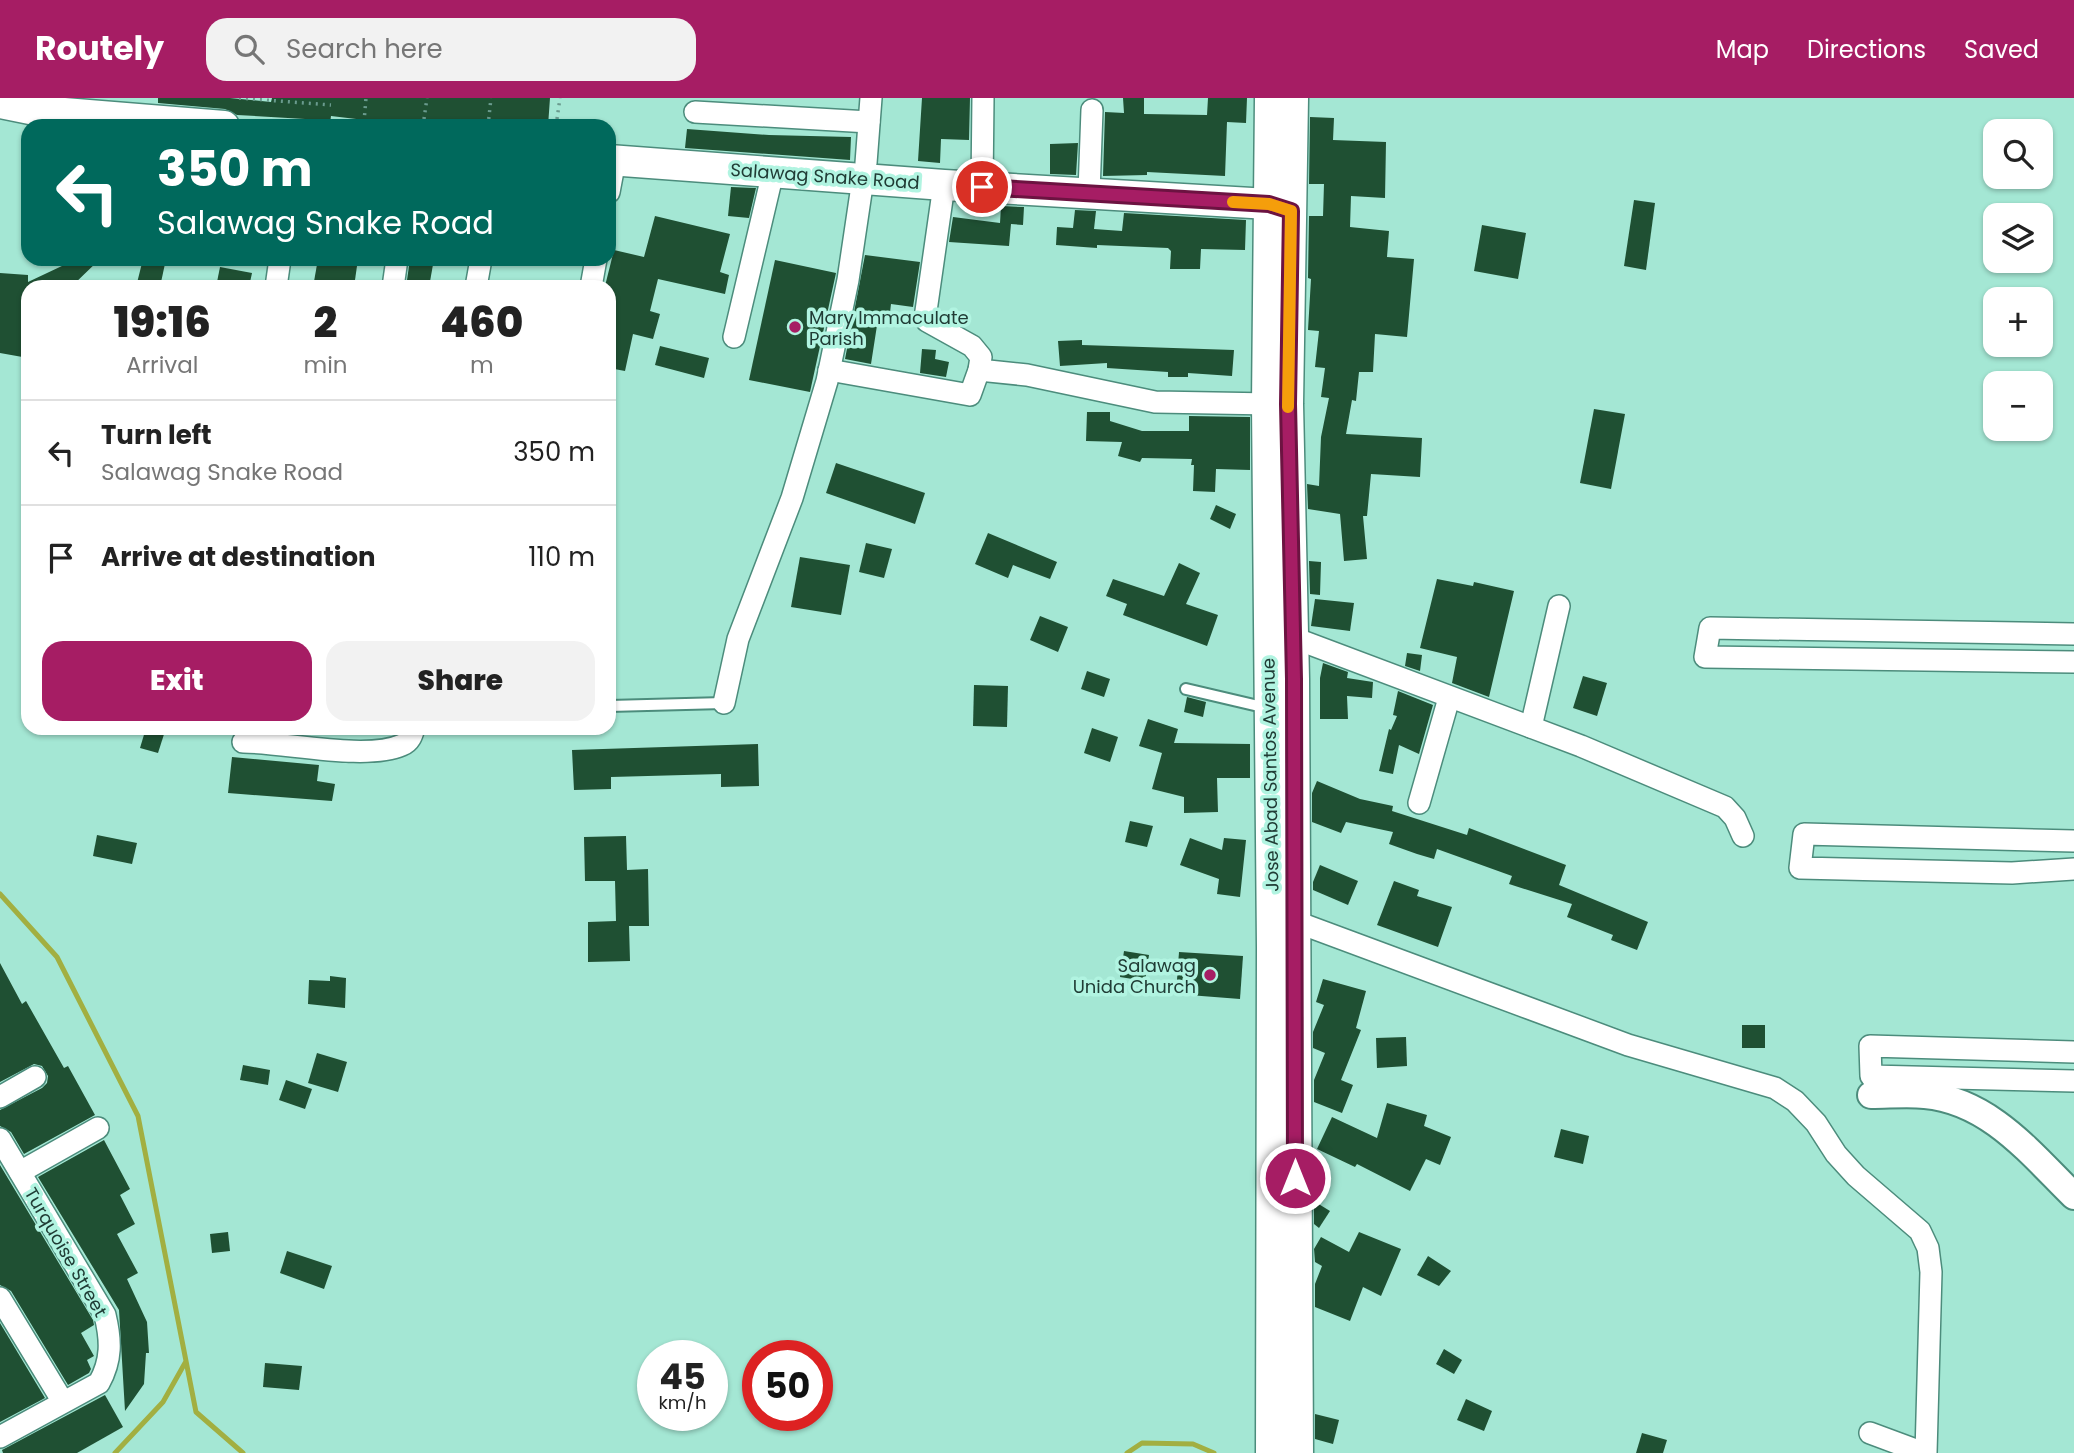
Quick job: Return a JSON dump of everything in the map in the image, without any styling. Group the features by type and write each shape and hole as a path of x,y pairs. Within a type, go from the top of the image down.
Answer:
{"main road":[{"name":"Jose Abad Santos Avenue","path":"1270,98 1280,207 1278,404 1291,1450"},
{"name":"Jose Abad Santos Avenue","path":"1280,207 1293,98"},
{"path":"0,103 40,111 138,119"},
{"name":"Salawag Snake Road","path":"616,160 773,172 864,171 944,185 1089,192 1280,207"}],"street":[{"path":"724,703 738,639 792,498 829,370 849,279 871,98"},
{"path":"982,187 983,98"},
{"path":"1089,192 1092,110"},
{"path":"695,112 869,122"},
{"path":"734,337 773,172"},
{"path":"829,370 970,395 981,357 972,346 927,321 926,311 944,185"},
{"path":"979,370 1027,374 1155,402 1278,404"},
{"path":"1531,727 1559,606"},
{"path":"2074,634 1710,628 1705,657 2074,662"},
{"path":"1281,637 1581,746 1725,807 1735,818 1743,836"},
{"path":"1419,803 1449,698"},
{"path":"243,742 265,742 332,751 378,750 403,745 412,735"},
{"path":"2074,841 1804,834 1800,868 2012,873 2074,869"},
{"path":"1283,922 1628,1045 1774,1088 1795,1101 1816,1123 1836,1154 1856,1176 1920,1231 1928,1248 1931,1272 1925,1453 1870,1433"},
{"path":"2074,1052 1870,1046 1871,1076 2074,1081"},
{"path":"0,1097 35,1077"},
{"path":"1871,1096 1926,1095 1975,1109 2001,1124 2074,1196"},
{"path":"20,1172 98,1128"},
{"name":"Turquoise Street","path":"0,1139 105,1315 110,1337 110,1357 99,1383 0,1437"},
{"path":"0,1298 63,1402"}],"lane":[{"path":"1186,689 1282,710"},
{"path":"616,706 724,703"}],"path":[{"path":"239,98 299,100 331,105"},
{"path":"364,119 366,98"},
{"path":"425,119 427,98"},
{"path":"489,119 491,98"},
{"path":"557,119 560,98"}],"building":[{"path":"158,98 230,98 271,102 272,98 550,98 548,119 356,119 331,116 331,119 305,119 237,115 225,109 158,103"},
{"path":"922,98 970,98 969,140 941,139 940,163 918,161"},
{"path":"1123,98 1144,98 1144,114 1207,115 1208,98 1247,98 1246,123 1227,122 1225,176 1147,172 1147,175 1103,176 1105,112 1124,113"},
{"path":"1310,117 1334,118 1333,140 1386,142 1385,198 1351,196 1350,227 1389,231 1387,257 1414,259 1407,337 1375,334 1373,372 1359,372 1356,401 1352,400 1346,434 1422,438 1420,477 1371,474 1367,516 1363,516 1367,559 1344,561 1340,514 1308,509 1307,484 1319,486 1321,437 1329,398 1321,397 1325,368 1315,367 1319,331 1308,330 1311,279 1308,278 1309,216 1323,216 1324,184 1309,184"},
{"path":"687,129 851,137 850,160 685,148"},
{"path":"1078,143 1076,175 1050,174 1050,144"},
{"path":"731,187 756,188 749,218 728,216"},
{"path":"1634,200 1655,203 1646,270 1624,266"},
{"path":"1001,206 1024,207 1023,225 1011,224 1009,246 949,242 953,217 1000,223"},
{"path":"1075,210 1096,211 1094,229 1122,231 1124,213 1246,220 1245,250 1201,249 1200,269 1170,269 1171,251 1168,248 1056,245 1057,227 1073,228"},
{"path":"655,216 730,234 720,272 729,275 725,294 658,279 650,311 660,314 653,339 633,334 625,371 616,369 616,280 606,280 610,266 616,266 616,250 644,257"},
{"path":"1482,225 1526,233 1518,279 1474,271"},
{"path":"865,255 920,262 913,307 891,304 889,321 878,319 871,364 845,359"},
{"path":"775,260 836,273 810,392 749,380"},
{"path":"62,266 93,266 78,280 32,280"},
{"path":"141,266 164,266 162,280 138,280"},
{"path":"317,266 357,266 355,280 314,280"},
{"path":"409,266 433,266 430,280 407,280"},
{"path":"220,267 252,273 250,280 217,280"},
{"path":"0,273 28,275 28,280 21,280 21,357 0,353"},
{"path":"1082,340 1082,345 1234,350 1232,376 1188,373 1188,377 1168,377 1168,372 1107,368 1107,363 1060,366 1058,341"},
{"path":"660,346 709,358 704,378 655,365"},
{"path":"922,349 936,350 935,359 949,362 946,377 920,373"},
{"path":"1594,409 1625,414 1611,489 1580,483"},
{"path":"1087,412 1110,412 1110,421 1142,431 1189,431 1189,416 1250,417 1250,470 1216,469 1215,492 1193,491 1192,459 1142,458 1140,462 1118,456 1122,442 1086,441"},
{"path":"836,463 925,493 915,524 826,493"},
{"path":"1216,505 1236,514 1230,529 1210,519"},
{"path":"988,533 1057,562 1050,579 1013,565 1008,578 975,564"},
{"path":"866,543 892,549 884,578 859,572"},
{"path":"800,557 850,565 841,615 791,607"},
{"path":"1309,561 1321,562 1320,595 1310,594"},
{"path":"1179,563 1200,573 1186,604 1218,615 1207,646 1123,615 1127,604 1106,596 1113,579 1164,596"},
{"path":"1437,579 1473,586 1474,582 1514,591 1489,697 1452,683 1457,657 1420,648"},
{"path":"1315,599 1354,603 1350,631 1311,626"},
{"path":"1040,616 1068,627 1058,652 1030,640"},
{"path":"1407,653 1422,655 1420,671 1405,666"},
{"path":"1323,663 1348,672 1347,678 1373,682 1372,698 1347,696 1348,719 1320,719 1320,678"},
{"path":"1087,671 1110,679 1104,697 1081,689"},
{"path":"1583,676 1607,683 1597,716 1573,708"},
{"path":"974,685 1008,686 1007,727 973,726"},
{"path":"1398,691 1433,705 1419,754 1399,745 1393,774 1379,771 1389,729 1391,730 1397,716 1393,715"},
{"path":"1187,697 1206,702 1203,717 1184,712"},
{"path":"1148,719 1178,729 1174,743 1250,744 1250,778 1217,778 1218,812 1184,813 1184,797 1152,789 1162,753 1139,746"},
{"path":"1092,728 1118,737 1110,762 1084,753"},
{"path":"144,735 164,735 158,753 140,748"},
{"path":"758,744 759,786 721,787 721,774 611,777 611,789 574,790 572,750"},
{"path":"232,757 319,765 317,781 335,784 332,801 228,793"},
{"path":"1317,781 1360,799 1393,806 1392,811 1467,835 1469,828 1566,865 1559,885 1648,922 1637,950 1611,940 1613,935 1567,917 1572,904 1509,884 1512,876 1437,849 1434,859 1389,844 1393,832 1346,822 1341,833 1312,822 1312,793"},
{"path":"1130,821 1153,826 1147,847 1125,842"},
{"path":"97,835 137,843 132,864 93,856"},
{"path":"626,836 627,870 648,869 649,926 629,926 630,961 588,962 588,922 616,921 615,881 585,881 584,837"},
{"path":"1190,838 1222,850 1224,838 1246,840 1240,897 1217,894 1219,879 1180,865"},
{"path":"1320,865 1358,881 1348,905 1313,890 1313,882"},
{"path":"1394,881 1419,890 1417,896 1452,907 1438,947 1377,925"},
{"path":"1124,951 1149,955 1145,981 1120,977"},
{"name":"Salawag Unida Church","path":"1179,952 1243,956 1240,999 1176,994"},
{"path":"0,963 22,1004 26,1001 64,1068 68,1066 95,1115 24,1154 11,1132 0,1126 0,1110 42,1088 47,1083 48,1076 42,1066 34,1064 0,1082"},
{"path":"330,976 346,978 345,1008 308,1004 309,980 330,981"},
{"path":"1323,979 1366,991 1356,1028 1361,1030 1341,1080 1353,1085 1342,1113 1314,1102 1314,1080 1325,1053 1313,1048 1313,1032 1324,1005 1316,1002"},
{"path":"1742,1025 1765,1025 1765,1048 1742,1048"},
{"path":"1406,1037 1407,1066 1377,1068 1376,1038"},
{"path":"317,1053 347,1062 338,1092 308,1083"},
{"path":"243,1065 270,1070 268,1085 240,1080"},
{"path":"286,1080 312,1089 305,1109 279,1100"},
{"path":"1387,1103 1427,1115 1424,1126 1451,1137 1440,1165 1426,1159 1410,1191 1357,1164 1355,1167 1317,1149 1332,1117 1377,1138"},
{"path":"1561,1129 1589,1136 1583,1164 1554,1157"},
{"path":"104,1140 130,1189 120,1195 135,1224 117,1234 138,1273 127,1279 147,1322 149,1353 146,1353 144,1384 125,1411 119,1310 38,1177"},
{"path":"0,1165 93,1320 94,1325 81,1333 94,1356 87,1360 91,1369 89,1373 68,1385 11,1291 0,1285"},
{"path":"1317,1203 1330,1211 1319,1228 1314,1224 1314,1208"},
{"path":"228,1232 230,1251 212,1253 210,1234"},
{"path":"1359,1232 1401,1249 1381,1296 1363,1287 1350,1321 1315,1307 1315,1284 1322,1266 1315,1262 1314,1249 1321,1237 1349,1252"},
{"path":"287,1251 332,1266 324,1289 280,1273"},
{"path":"1428,1256 1451,1271 1439,1286 1417,1275"},
{"path":"0,1323 45,1398 0,1422"},
{"path":"1444,1349 1462,1360 1454,1374 1436,1364"},
{"path":"265,1363 302,1366 299,1390 263,1387"},
{"path":"105,1395 123,1427 77,1453 3,1453 2,1450"},
{"path":"1466,1399 1492,1411 1484,1431 1457,1420"},
{"path":"1315,1414 1339,1420 1333,1444 1315,1439"},
{"path":"1642,1433 1667,1440 1663,1453 1636,1453"}],"waterway":[{"path":"0,894 57,957 138,1116 196,1412 243,1453"},
{"path":"115,1453 163,1402 185,1363"},
{"path":"1127,1453 1142,1443 1193,1444 1214,1453"}],"slow traffic":[{"path":"1233,202 1269,204 1291,211 1288,407"}],"place":[{"name":"Mary Immaculate Parish","path":"795,327"},
{"name":"Salawag Unida Church","path":"1210,975"}],"route":[{"path":"982,187 1269,204 1291,211 1288,404 1294,679 1295,1178"}]}
